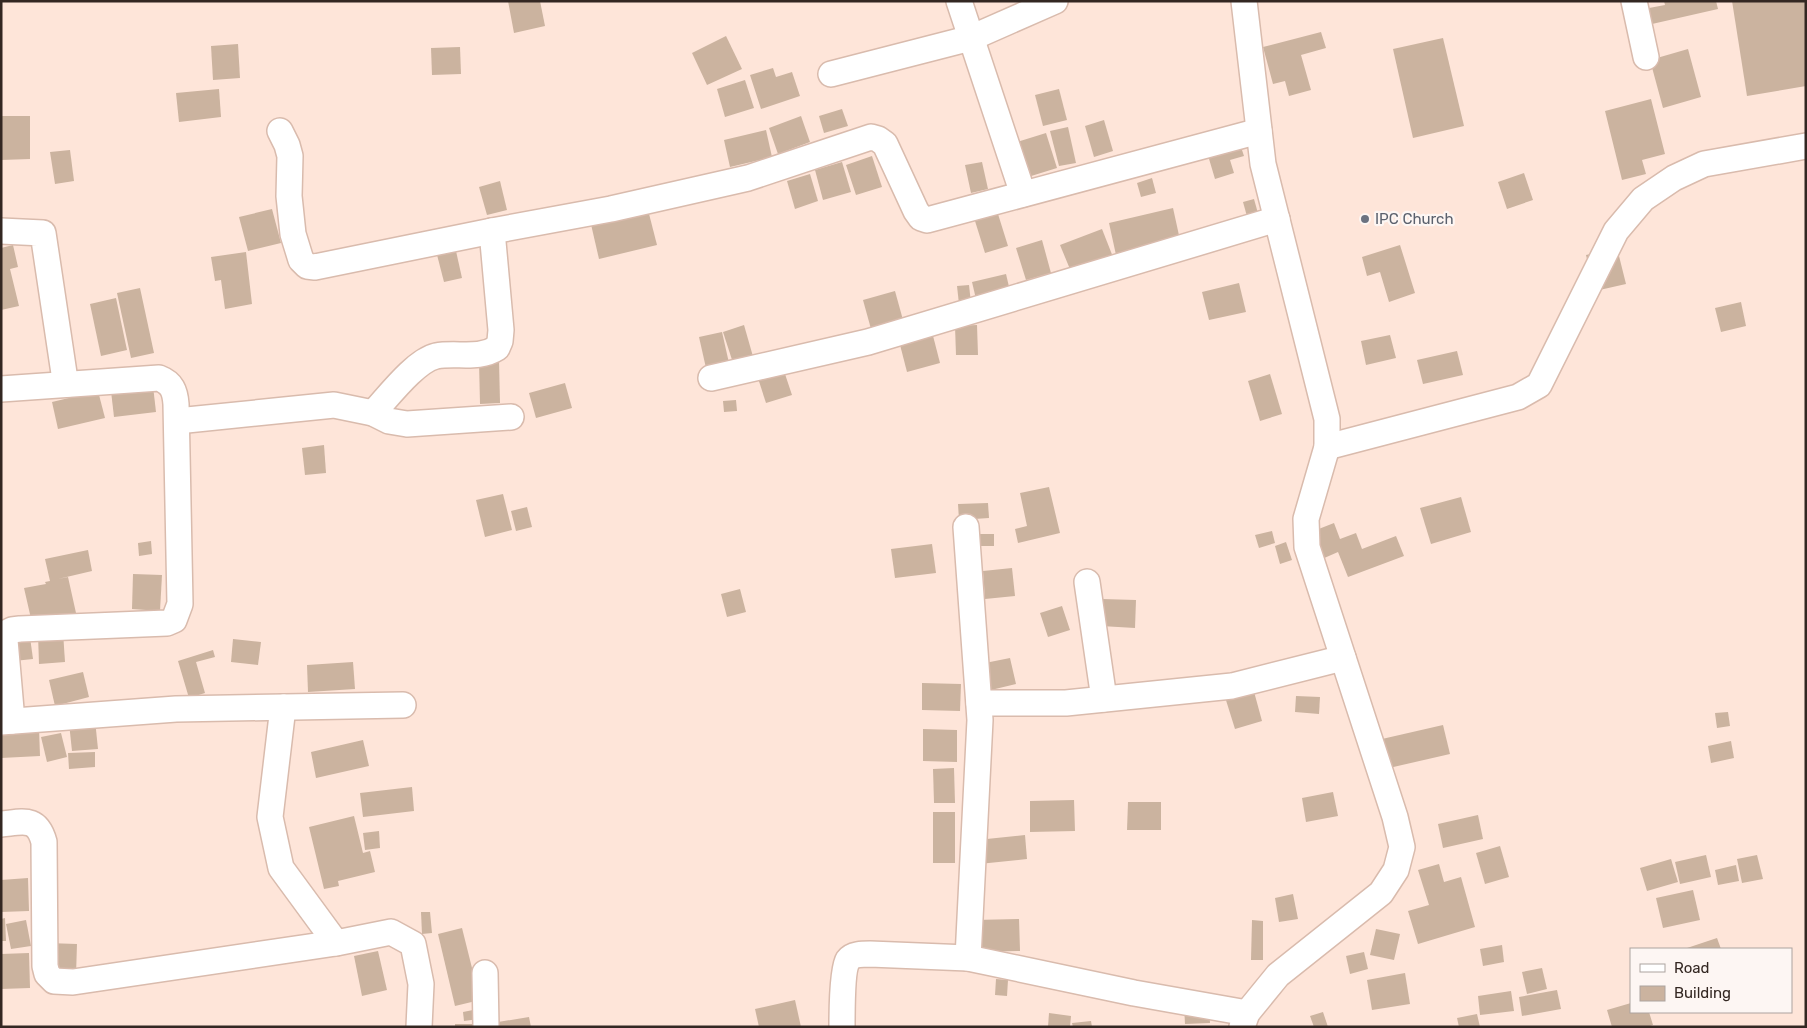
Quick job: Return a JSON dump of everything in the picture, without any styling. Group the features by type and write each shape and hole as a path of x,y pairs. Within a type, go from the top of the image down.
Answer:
{"street":[{"path":"959,1 1023,194"},
{"path":"831,74 971,38 1055,1"},
{"path":"842,1027 845,969 848,960 856,955 870,954 968,958 1134,993 1245,1020 1278,975 1381,892 1396,870 1402,847 1399,832 1307,547 1306,519 1327,447 1327,419 1263,164 1244,1"},
{"path":"1634,1 1646,56"},
{"path":"280,131 290,156 289,196 293,234 301,260 307,266 315,268 492,231 611,209 748,178 870,137 878,139 885,144 916,211 921,218 927,220 1259,131"},
{"path":"1327,447 1518,397 1539,385 1616,231 1643,199 1674,178 1704,164 1806,146"},
{"path":"711,378 868,342 1277,219"},
{"path":"1,231 43,233 65,380 68,384"},
{"path":"373,413 418,365 427,359 438,356 482,355 497,348 501,330 492,231"},
{"path":"1,389 159,378 172,385 175,395 177,421 180,604 174,620 167,624 20,629 6,633 7,721 176,708 403,705"},
{"path":"177,421 334,405 373,413 389,420 408,424 510,417"},
{"path":"966,527 980,720 968,958"},
{"path":"1087,582 1104,699"},
{"path":"979,703 1066,703 1232,686 1343,658"},
{"path":"283,707 270,817 281,868 336,943"},
{"path":"1,824 31,823 38,827 42,834 44,842 45,966 47,974 54,981 73,982 336,943 391,932 413,944 421,984 419,1027"},
{"path":"484,973 486,1027"}],"building":[{"path":"508,1 540,1 545,26 514,33"},
{"path":"1664,1 1716,1 1718,9 1652,24 1649,8 1665,5"},
{"path":"1732,1 1806,1 1806,86 1747,96"},
{"path":"1321,32 1326,48 1301,55 1311,90 1289,96 1285,81 1273,84 1263,47"},
{"path":"726,36 742,69 707,85 692,53"},
{"path":"1443,38 1464,126 1413,138 1393,49"},
{"path":"238,44 240,78 213,80 211,46"},
{"path":"460,47 461,74 432,75 431,48"},
{"path":"1688,49 1701,97 1663,108 1650,60"},
{"path":"773,68 776,77 792,72 800,96 761,109 750,75"},
{"path":"745,80 754,108 725,117 717,89"},
{"path":"219,89 221,117 179,122 176,93"},
{"path":"1059,89 1067,120 1043,126 1035,95"},
{"path":"1651,99 1665,154 1642,160 1646,174 1622,180 1605,111"},
{"path":"842,109 848,126 824,133 819,116"},
{"path":"1,116 30,116 30,159 1,160"},
{"path":"801,116 810,142 778,154 769,128"},
{"path":"1104,120 1113,151 1094,157 1085,126"},
{"path":"1068,127 1076,163 1059,166 1050,131"},
{"path":"766,130 772,157 730,167 724,140"},
{"path":"1236,132 1244,156 1230,160 1234,173 1215,179 1204,142"},
{"path":"1046,133 1057,168 1028,177 1017,142"},
{"path":"70,150 74,181 55,184 50,152"},
{"path":"872,156 882,187 856,195 846,165"},
{"path":"842,162 851,192 823,200 815,170"},
{"path":"982,162 988,189 971,193 965,165"},
{"path":"1524,173 1533,200 1507,209 1498,182"},
{"path":"810,174 818,201 795,209 787,181"},
{"path":"1152,178 1156,193 1141,197 1137,183"},
{"path":"500,181 507,210 487,215 479,187"},
{"path":"1254,199 1259,217 1248,220 1243,202"},
{"path":"647,206 657,245 599,259 590,220"},
{"path":"1173,208 1180,240 1116,255 1109,223"},
{"path":"272,209 281,243 248,251 239,217"},
{"path":"998,214 1008,246 985,253 975,221"},
{"path":"1102,229 1113,257 1072,274 1060,245"},
{"path":"1042,240 1051,273 1026,280 1016,248"},
{"path":"454,242 462,278 444,282 435,247"},
{"path":"13,245 18,267 10,269 19,306 1,310 1,248"},
{"path":"1400,245 1415,293 1389,302 1380,272 1367,276 1362,257"},
{"path":"1617,248 1626,284 1595,291 1586,255"},
{"path":"246,252 252,304 225,309 221,280 215,281 211,257"},
{"path":"1006,274 1010,291 976,299 972,282"},
{"path":"1239,283 1246,312 1209,320 1202,292"},
{"path":"969,285 971,303 959,304 957,286"},
{"path":"140,288 154,353 131,358 117,293"},
{"path":"895,291 903,320 871,329 863,300"},
{"path":"116,298 127,350 101,356 90,304"},
{"path":"1741,302 1746,326 1721,332 1715,308"},
{"path":"744,325 754,360 734,366 723,332"},
{"path":"977,325 978,355 956,355 955,326"},
{"path":"931,328 940,363 907,372 898,337"},
{"path":"722,332 729,363 706,368 699,337"},
{"path":"1390,335 1396,358 1366,365 1361,341"},
{"path":"1457,351 1463,375 1423,384 1417,360"},
{"path":"499,360 500,403 480,404 479,361"},
{"path":"781,362 792,395 766,403 755,369"},
{"path":"1270,374 1282,414 1260,421 1248,381"},
{"path":"565,383 572,408 536,418 529,393"},
{"path":"153,386 156,412 114,417 111,391"},
{"path":"98,391 105,418 58,429 52,402"},
{"path":"736,400 737,411 724,412 723,401"},
{"path":"324,445 326,473 305,475 302,448"},
{"path":"1049,487 1060,533 1018,543 1015,529 1027,526 1020,493"},
{"path":"503,494 512,530 485,537 476,500"},
{"path":"1461,497 1471,532 1431,544 1420,508"},
{"path":"988,503 989,518 959,520 958,504"},
{"path":"527,507 532,527 516,531 511,511"},
{"path":"1334,523 1340,539 1356,533 1362,549 1396,536 1404,556 1348,577 1338,552 1322,559 1311,532"},
{"path":"1272,531 1275,543 1259,548 1255,535"},
{"path":"976,534 994,534 994,546 976,546"},
{"path":"151,541 152,554 139,556 138,543"},
{"path":"1286,542 1292,560 1280,564 1275,546"},
{"path":"932,544 936,573 895,578 891,549"},
{"path":"88,550 92,571 58,579 68,577 76,613 32,623 24,588 46,584 45,582 50,581 45,559"},
{"path":"1012,568 1015,596 985,599 983,571"},
{"path":"133,574 162,575 160,611 132,609"},
{"path":"740,589 746,612 727,617 721,594"},
{"path":"1102,599 1136,600 1135,628 1101,626"},
{"path":"1062,606 1070,630 1048,637 1040,613"},
{"path":"29,630 33,659 14,661 10,632"},
{"path":"63,632 65,662 39,664 38,634"},
{"path":"233,639 261,642 258,665 231,662"},
{"path":"213,650 215,657 196,662 205,693 189,698 178,661"},
{"path":"1010,658 1016,684 991,690 985,663"},
{"path":"353,662 355,689 308,692 307,665"},
{"path":"83,672 89,697 55,706 49,680"},
{"path":"922,683 961,684 960,711 922,710"},
{"path":"1253,688 1262,721 1235,729 1225,697"},
{"path":"1296,696 1320,697 1319,714 1295,712"},
{"path":"1728,712 1730,726 1717,728 1715,713"},
{"path":"95,720 98,749 72,751 69,723"},
{"path":"1443,725 1450,754 1389,768 1382,739"},
{"path":"39,728 40,756 1,758 1,730"},
{"path":"923,729 957,730 957,762 923,761"},
{"path":"61,733 67,757 47,762 41,737"},
{"path":"363,740 369,766 316,778 311,752"},
{"path":"1731,741 1734,758 1711,763 1708,746"},
{"path":"95,752 95,767 69,769 68,753"},
{"path":"954,768 955,803 934,803 933,769"},
{"path":"412,787 414,811 363,817 360,793"},
{"path":"1333,792 1338,816 1306,822 1302,798"},
{"path":"1074,800 1075,831 1030,832 1030,801"},
{"path":"1128,802 1161,802 1161,830 1127,830"},
{"path":"933,812 955,812 955,863 933,863"},
{"path":"1478,815 1483,839 1443,848 1438,824"},
{"path":"354,816 363,853 370,851 375,872 338,881 339,886 324,889 309,827"},
{"path":"379,831 380,848 365,850 363,833"},
{"path":"1025,835 1027,859 979,864 977,840"},
{"path":"1500,846 1509,877 1485,884 1476,853"},
{"path":"1706,855 1711,877 1680,884 1675,862"},
{"path":"1757,855 1763,879 1742,883 1737,859"},
{"path":"1671,859 1678,882 1647,891 1640,868"},
{"path":"1439,864 1444,882 1461,877 1475,927 1418,944 1408,911 1429,905 1418,870"},
{"path":"1736,865 1739,881 1718,885 1715,870"},
{"path":"28,878 29,911 1,912 1,880"},
{"path":"1693,890 1700,920 1663,928 1656,898"},
{"path":"1293,894 1298,919 1279,922 1275,898"},
{"path":"421,912 430,912 432,933 422,934"},
{"path":"5,918 6,941 1,941 1,919"},
{"path":"1019,919 1020,951 975,952 974,920"},
{"path":"26,920 31,946 11,949 6,924"},
{"path":"1252,920 1263,921 1263,960 1251,960"},
{"path":"462,928 480,1000 455,1006 438,934"},
{"path":"1376,929 1400,934 1394,960 1370,955"},
{"path":"1717,938 1721,948 1687,948"},
{"path":"47,943 77,944 76,975 46,974"},
{"path":"1502,945 1504,962 1483,966 1480,949"},
{"path":"378,951 387,990 362,996 354,956"},
{"path":"1364,952 1368,969 1350,974 1346,956"},
{"path":"29,953 30,988 1,989 1,954"},
{"path":"1542,968 1547,989 1527,994 1522,972"},
{"path":"1405,973 1410,1004 1372,1010 1367,980"},
{"path":"996,979 1008,980 1007,996 995,995"},
{"path":"1557,990 1561,1009 1522,1016 1519,997"},
{"path":"1511,991 1514,1011 1480,1015 1478,996"},
{"path":"795,1000 801,1027 759,1027 755,1009"},
{"path":"1630,1003 1630,1013 1649,1013 1653,1025 1647,1027 1612,1027 1607,1010"},
{"path":"1209,1004 1210,1023 1185,1024 1184,1005"},
{"path":"478,1009 479,1019 464,1021 463,1012"},
{"path":"1323,1012 1328,1027 1314,1027 1310,1016"},
{"path":"1049,1013 1071,1016 1070,1027 1048,1027"},
{"path":"1477,1014 1480,1027 1459,1027 1457,1018"},
{"path":"529,1017 531,1027 499,1027 498,1022"},
{"path":"1091,1021 1092,1027 1073,1027 1072,1023"},
{"path":"455,1024 483,1024 483,1027 455,1027"}],"place":[{"name":"IPC Church","path":"1365,219"}]}
